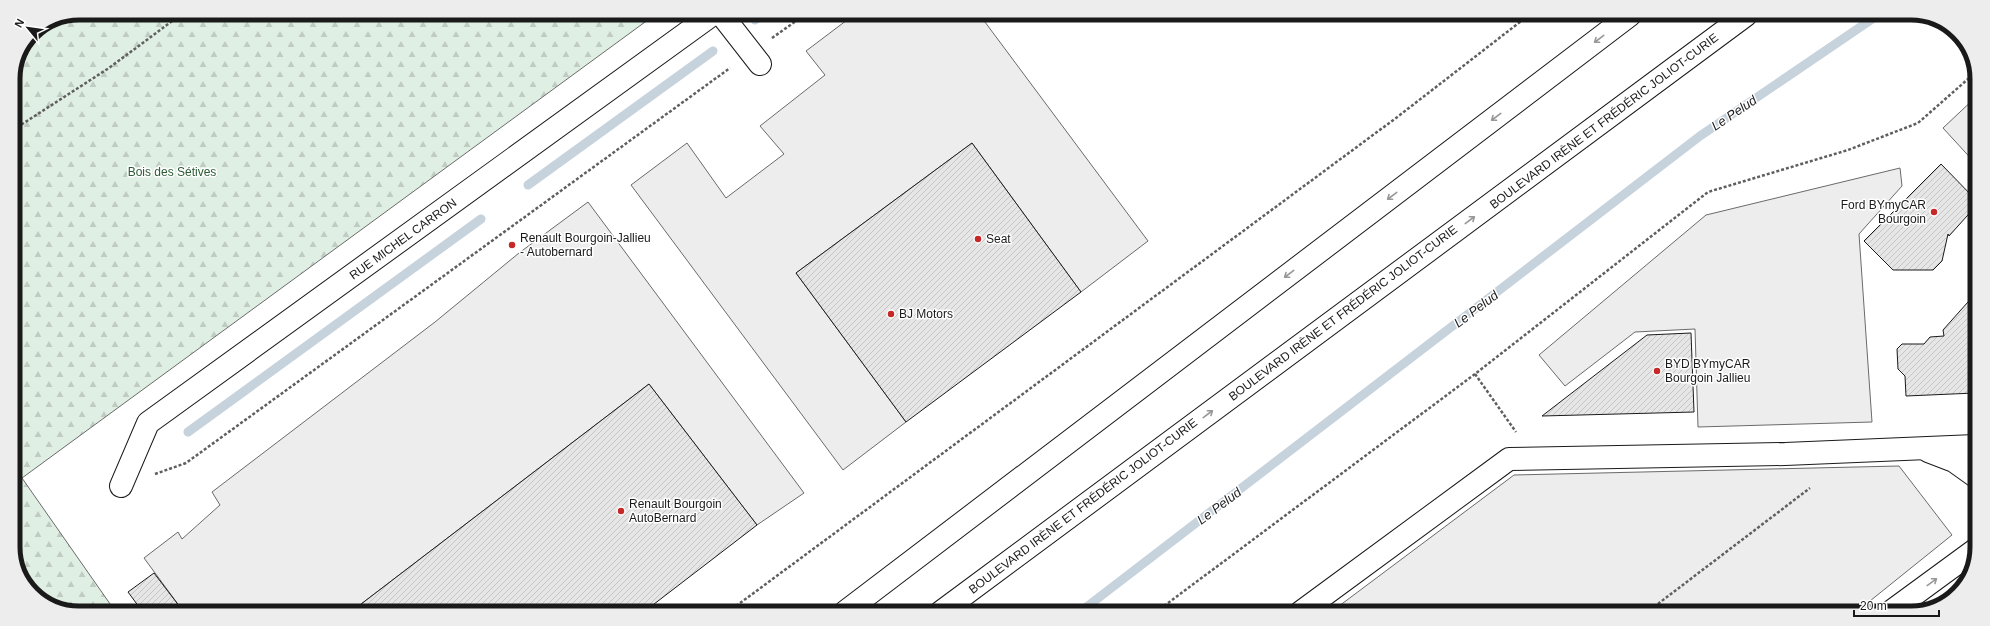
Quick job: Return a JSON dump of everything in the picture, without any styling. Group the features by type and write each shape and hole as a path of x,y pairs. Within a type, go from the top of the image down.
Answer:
{"main road":[{"name":"RUE MICHEL CARRON","path":"121,486 148,423 705,20"},
{"path":"726,20 756,58"},
{"path":"853,606 1623,20"},
{"name":"BOULEVARD IRÈNE ET FRÉDÉRIC JOLIOT-CURIE","path":"949,606 1739,20"},
{"path":"1309,606 1509,459 1778,455 1970,446"},
{"path":"1921,449 1954,461 1970,472"},
{"path":"1899,606 1969,554"}],"path":[{"path":"20,125 109,68 174,20"},
{"path":"121,486 186,463 756,58 799,20"},
{"path":"736,606 1396,118 1523,20"},
{"path":"1164,606 1475,374 1708,192 1848,150 1918,123 1970,77"},
{"path":"1475,374 1525,445 1520,459"},
{"path":"1655,606 1810,488"}],"green space":[{"name":"Bois des Sétives","path":"79,20 648,20 22,478 112,606 79,606 63,604 46,596 32,583 24,570 20,551 20,79 24,56 29,48 48,48 48,29 56,24"}],"shaded area":[{"path":"847,20 983,20 1148,241 1081,292 972,143 796,273 906,422 843,470 631,185 687,143 726,198 784,154 760,126 825,75 806,51"},
{"path":"1970,103 1970,157 1943,128"},
{"path":"1900,168 1902,186 1859,234 1872,422 1698,427 1695,329 1635,332 1565,386 1539,355 1706,215"},
{"path":"588,202 804,493 757,525 649,384 359,606 179,606 144,558 178,532 182,539 220,505 212,492 435,322 519,253"},
{"path":"1899,466 1952,535 1864,606 1339,606 1514,475"}],"building":[{"path":"972,143 1081,292 906,422 796,273"},
{"path":"1941,164 1970,194 1970,213 1949,236 1948,234 1942,261 1933,270 1893,270 1864,241"},
{"path":"1970,300 1970,393 1906,396 1905,376 1898,369 1897,349 1902,344 1924,344 1930,337 1944,336 1943,330"},
{"path":"1691,333 1694,412 1542,416 1647,335"},
{"path":"649,384 757,525 652,606 359,606"},
{"path":"154,573 179,606 138,606 128,592"}],"waterway":[{"name":"Le Pelud","path":"1088,606 1700,136 1871,20"},
{"path":"528,185 713,51"},
{"path":"188,432 481,219"}],"place":[{"name":"Ford BYmyCAR Bourgoin","path":"1934,212"},
{"name":"Seat","path":"978,239"},
{"name":"Renault Bourgoin-Jallieu - Autobernard","path":"512,245"},
{"name":"BJ Motors","path":"891,314"},
{"name":"BYD BYmyCAR Bourgoin Jallieu","path":"1657,371"},
{"name":"Renault Bourgoin AutoBernard","path":"621,511"}]}
